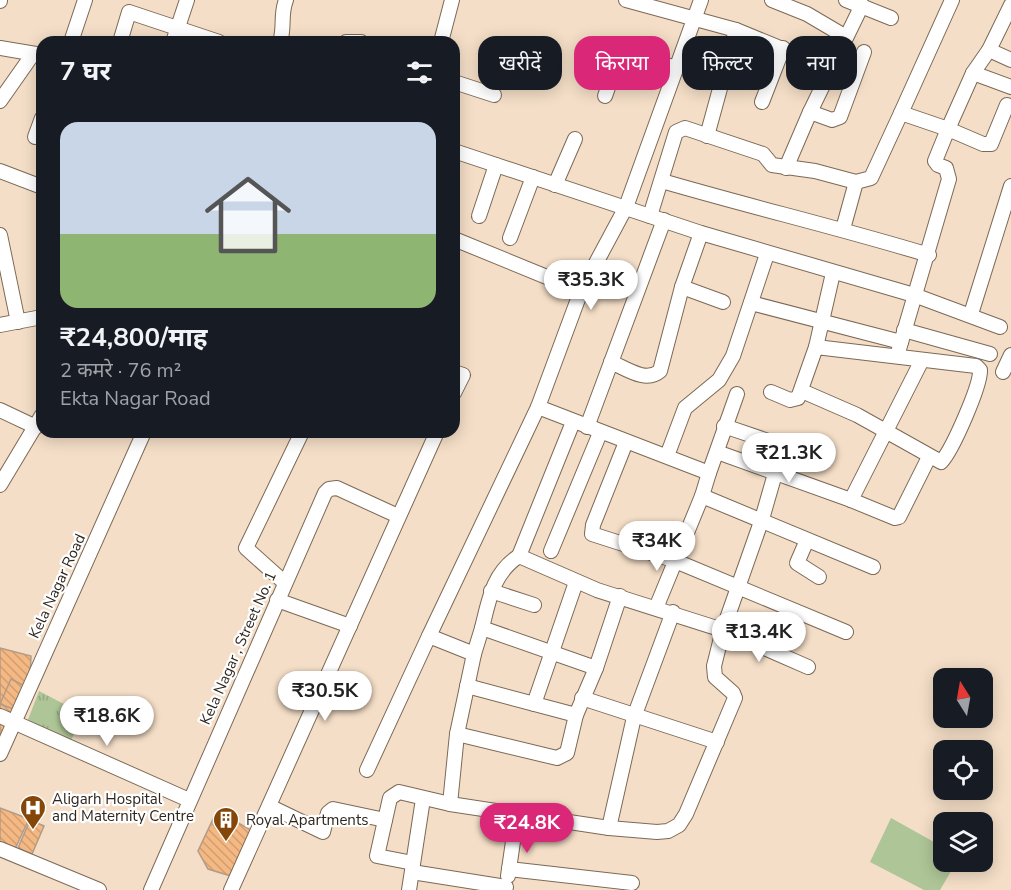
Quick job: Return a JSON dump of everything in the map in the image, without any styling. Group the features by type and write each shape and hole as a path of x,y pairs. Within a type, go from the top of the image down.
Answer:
{"street":[{"path":"73,36 85,0"},
{"path":"176,36 187,0"},
{"path":"282,36 284,27 281,11 286,0"},
{"path":"443,36 452,0"},
{"path":"626,0 694,17 786,49"},
{"path":"367,770 538,407 581,291 626,207 701,0"},
{"path":"772,0 807,14 844,36"},
{"path":"846,0 891,18"},
{"path":"650,216 676,132 685,128 763,154 772,165 815,171 856,182 864,182 871,178 952,0"},
{"path":"846,36 862,5"},
{"path":"897,356 914,294 929,255 949,179 946,168 935,161 973,73 989,50 1011,5"},
{"path":"121,36 127,6 202,36"},
{"path":"707,136 736,30"},
{"path":"0,48 36,55"},
{"path":"762,102 783,48"},
{"path":"989,50 1011,60"},
{"path":"605,96 621,51 676,68"},
{"path":"810,112 837,120 864,52"},
{"path":"0,100 36,56"},
{"path":"973,73 1011,87"},
{"path":"460,84 494,95"},
{"path":"786,168 821,90"},
{"path":"901,113 948,129 982,144 991,144 1007,105"},
{"path":"555,185 575,139"},
{"path":"460,153 626,207 700,234 914,294 1000,327"},
{"path":"479,216 496,165"},
{"path":"0,171 36,186"},
{"path":"510,238 532,177"},
{"path":"662,181 774,214 843,229 929,255"},
{"path":"843,229 856,182"},
{"path":"971,314 1011,186"},
{"path":"587,427 664,220"},
{"path":"611,362 647,377 654,377 660,371 682,287 700,234"},
{"path":"0,235 18,322"},
{"path":"460,241 581,291"},
{"path":"667,456 685,408 708,390 726,371 767,254"},
{"path":"771,392 795,401 802,391 816,347 833,273"},
{"path":"682,287 723,302"},
{"path":"751,303 821,320 990,354"},
{"path":"0,326 36,318"},
{"path":"802,391 886,431 938,462 944,460 981,376 980,370 975,366 816,347"},
{"path":"1003,372 1011,355"},
{"path":"851,500 922,360"},
{"path":"656,608 673,560 702,496 724,426 737,394"},
{"path":"538,407 600,433 709,473"},
{"path":"0,410 36,420"},
{"path":"450,804 457,734 474,654 491,591 505,565 519,556 573,422"},
{"path":"0,485 36,426"},
{"path":"724,426 823,461"},
{"path":"551,551 600,433"},
{"name":"Kela Nagar Road","path":"0,754 7,719 141,438"},
{"path":"285,583 246,548 299,438"},
{"path":"231,890 434,438"},
{"path":"626,442 593,525 592,534 673,560 846,632"},
{"path":"517,814 506,888 412,868 377,856 393,794 399,792 450,804 517,814 609,828 657,832 668,831 679,825 735,698 733,693 715,677 714,666 723,630 762,519 783,446"},
{"path":"717,452 851,500 890,518 899,516 929,457"},
{"name":"Kela Nagar , Street No. 1","path":"151,890 325,494 329,489 337,488 398,516"},
{"path":"702,496 873,567"},
{"path":"807,540 797,563 819,577"},
{"path":"519,556 576,582 723,630 808,667"},
{"path":"534,704 576,582"},
{"path":"491,591 534,605"},
{"path":"457,734 557,758 567,753 576,715 596,668 620,596"},
{"path":"277,600 350,626"},
{"path":"609,828 634,717 673,612"},
{"path":"482,628 552,655 596,668"},
{"path":"429,636 474,654"},
{"path":"467,686 576,715"},
{"path":"582,698 634,717 717,742"},
{"path":"7,719 189,800"},
{"path":"409,890 423,799"},
{"path":"270,807 323,832 328,813 333,809 385,820"},
{"path":"0,849 99,890"},
{"path":"509,869 633,883"}],"green space":[{"path":"39,691 83,714 69,745 26,725"},
{"path":"891,818 933,841 933,872 951,872 940,890 924,890 870,862"}],"building":[{"path":"0,648 31,656 30,676 0,746"},
{"path":"11,679 27,687 16,710 0,704"},
{"path":"0,808 29,819 14,851 0,845"},
{"name":"Royal Apartments","path":"215,815 231,819 251,830 254,835 231,876 208,869 198,851"},
{"path":"30,820 44,826 32,854 18,848"}],"place":[{"name":"Aligarh Hospital and Maternity Centre","path":"33,831"},
{"name":"Royal Apartments","path":"226,843"}]}
